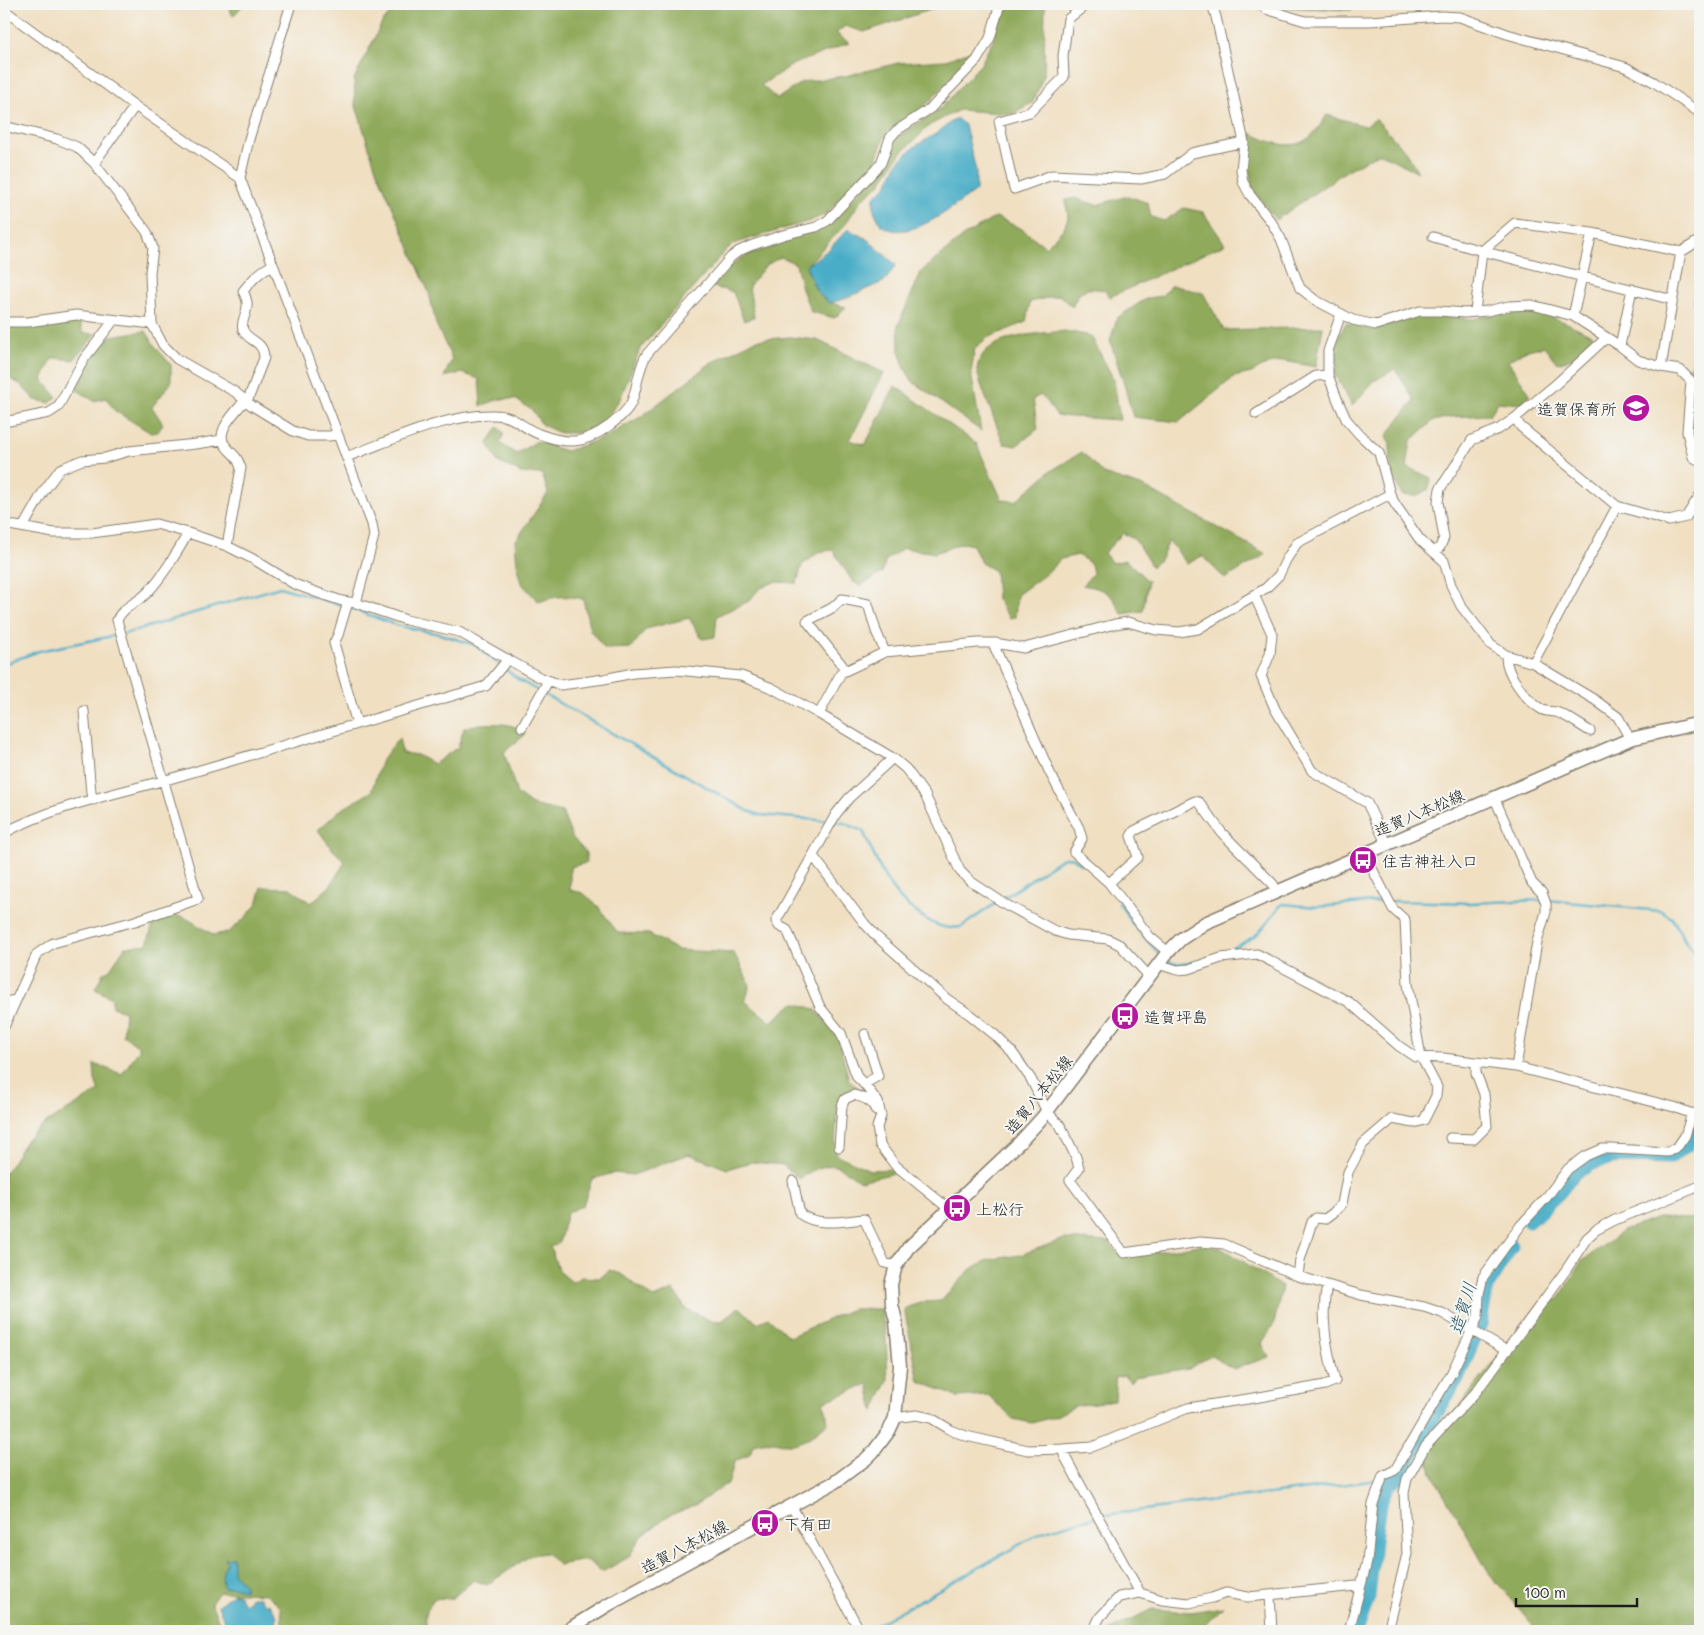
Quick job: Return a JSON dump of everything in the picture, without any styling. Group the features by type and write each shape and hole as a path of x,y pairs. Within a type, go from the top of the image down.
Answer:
{"main road":[{"name":"造賀八本松線","path":"566,1631 608,1605 835,1482 866,1459 889,1431 895,1418 900,1366 896,1321 892,1305 892,1284 896,1266 908,1248 1020,1142 1047,1112 1149,976 1181,939 1205,923 1386,843 1630,739 1700,723"}],"street":[{"path":"291,4 249,139 240,178 372,524 374,536 352,603 334,643 357,724"},
{"path":"346,457 447,420 480,415 496,414 514,419 536,433 569,442 584,440 598,434 613,423 628,408 633,399 643,360 647,354 724,264 739,251 750,246 816,227 828,221 876,170 890,138 896,131 930,108 977,60 990,38 1000,4"},
{"path":"1088,4 1068,19 1063,56 1064,77 1030,112 999,121 1014,188 1052,175 1141,179 1165,174 1192,154 1244,142"},
{"path":"1212,4 1244,142 1241,170 1243,182 1281,239 1300,288 1315,300 1353,320 1376,325 1420,312 1465,313 1509,306 1532,305 1573,316 1620,346 1638,360 1680,370 1691,381 1687,432 1693,457 1700,461"},
{"path":"1260,4 1266,9 1305,21 1370,21 1442,16 1460,17 1507,34 1626,67 1654,82 1700,113"},
{"path":"4,10 136,106 240,178"},
{"path":"94,163 136,106"},
{"path":"4,126 76,147 94,163 147,232 153,248 150,273 152,324 163,345 177,359 235,392 293,431 308,436 330,436 337,434"},
{"path":"1475,312 1482,251 1515,223 1592,233 1681,252 1700,240"},
{"path":"1573,316 1592,233"},
{"path":"1433,236 1482,251 1673,300"},
{"path":"1661,367 1681,252"},
{"path":"227,546 241,468 238,457 225,446 222,440 222,431 245,400 249,398 264,358 264,351 260,345 246,335 243,330 242,324 247,302 243,290 261,271 272,266"},
{"path":"1620,346 1632,289"},
{"path":"1341,314 1328,351 1328,375 1346,419 1379,453 1390,494 1395,504 1420,540 1444,561 1460,606 1491,645 1506,655 1533,663 1595,700 1618,717 1630,739"},
{"path":"4,322 28,322 76,315 152,324"},
{"path":"4,422 49,414 58,406 84,359 114,320"},
{"path":"1435,552 1440,547 1444,538 1438,502 1440,489 1472,440 1499,429 1515,418 1555,385 1606,338"},
{"path":"1256,414 1316,376 1328,375"},
{"path":"1515,418 1617,506 1669,521 1686,518 1700,495"},
{"path":"23,527 43,492 60,469 82,460 105,458 129,451 222,440"},
{"path":"820,714 841,673 885,652 995,643 1024,648 1128,622 1156,630 1179,632 1198,629 1266,588 1279,575 1297,543 1390,494"},
{"path":"1533,663 1617,506"},
{"path":"4,524 54,533 92,532 156,524 188,533 227,546 253,559 294,584 406,620 459,632 546,684 561,685 633,673 676,670 741,676 772,688 820,714 893,758 906,769 925,795 960,871 970,881 1005,904 1055,931 1068,935 1108,939 1120,945 1149,976"},
{"path":"4,1028 37,954 53,943 135,921 198,900 117,620 120,612 148,592 180,548 188,533"},
{"path":"1254,595 1272,634 1270,654 1261,676 1275,709 1312,771 1367,804 1386,843"},
{"path":"845,671 807,621 832,608 842,599 868,604 885,652"},
{"path":"995,643 995,648 1050,773 1079,828 1082,839 1074,852 1109,883 1150,936 1163,958 1177,970 1189,969 1221,958 1258,954 1349,1002 1399,1046 1416,1057 1443,1058 1516,1067 1674,1107 1696,1115 1678,1146 1668,1152 1602,1149 1586,1156 1568,1169 1546,1198 1521,1225 1483,1277 1479,1294 1476,1333 1395,1470 1383,1476 1373,1504 1367,1562 1349,1631"},
{"path":"1506,655 1506,662 1518,686 1538,707 1542,710 1556,712 1590,731"},
{"path":"4,833 64,808 486,686 498,673 512,663"},
{"path":"522,727 546,684"},
{"path":"84,711 91,793 94,800"},
{"path":"893,758 849,798 836,814 776,921 779,926 787,930 820,1008 841,1033 857,1077 878,1102 881,1116 876,1127 880,1145 887,1155 921,1188 949,1209"},
{"path":"1494,797 1532,883 1542,894 1546,904 1546,912 1537,942 1516,1067"},
{"path":"1109,883 1138,857 1130,836 1134,831 1195,801 1199,802 1222,832 1273,884 1277,891"},
{"path":"1298,1276 1300,1260 1312,1222 1316,1218 1325,1219 1342,1204 1348,1172 1363,1144 1392,1119 1414,1123 1424,1120 1436,1096 1437,1087 1421,1057 1408,984 1405,920 1393,909 1364,853"},
{"path":"813,856 841,894 876,936 947,999 995,1035 1012,1052 1030,1079 1047,1112 1060,1125 1076,1157 1079,1168 1070,1180 1124,1253 1200,1242 1224,1244 1298,1276 1361,1295 1424,1307 1442,1313 1507,1351"},
{"path":"4,1002 16,1000"},
{"path":"864,1084 878,1076 865,1034"},
{"path":"1450,1138 1474,1140 1486,1126 1484,1094 1476,1073 1476,1062"},
{"path":"838,1147 842,1106 845,1099 854,1095 866,1099 874,1105 877,1115 881,1116"},
{"path":"793,1181 800,1214 807,1219 819,1222 864,1219 885,1263 896,1266"},
{"path":"1388,1631 1407,1554 1404,1493 1407,1479 1425,1447 1476,1392 1566,1270 1587,1238 1596,1230 1615,1220 1700,1186"},
{"path":"895,1418 916,1415 931,1418 951,1430 966,1436 1028,1450 1092,1447 1188,1408 1325,1385 1335,1381 1324,1327 1325,1297 1328,1285"},
{"path":"1064,1449 1064,1455 1140,1593"},
{"path":"792,1506 860,1631"},
{"path":"1093,1631 1100,1617 1119,1597 1140,1593 1162,1600 1188,1603 1212,1598 1226,1592 1248,1597 1360,1587"},
{"path":"1270,1595 1272,1631"}],"green space":[{"path":"227,4 244,4 233,16"},
{"path":"399,4 928,4 936,8 864,32 845,26 836,33 849,43 794,64 761,85 777,99 802,82 845,76 898,63 946,60 975,49 965,64 923,108 898,123 885,135 875,162 826,214 810,221 736,243 727,249 640,349 620,399 603,423 582,433 560,433 542,425 533,411 515,399 499,399 481,406 479,379 462,373 444,377 452,359 436,324 429,293 375,166 355,103 354,79 383,21"},
{"path":"1003,4 1045,4 1044,75 1033,102 1012,114 959,110 930,125 899,155 880,184 862,199 844,226 806,266 819,294 829,301 846,307 835,318 811,312 802,289 796,264 781,257 766,265 749,286 754,317 744,321 733,292 709,286 729,266 747,255 771,248 791,236 812,232 829,225 885,163 894,139 941,108 981,64 993,40"},
{"path":"1273,4 1362,4 1351,10 1280,7"},
{"path":"1327,115 1365,126 1376,119 1406,152 1418,172 1379,153 1346,171 1276,220 1252,190 1250,172 1251,133 1274,143 1291,145 1306,140 1319,127"},
{"path":"1128,196 1148,203 1151,217 1164,221 1184,208 1203,212 1225,244 1110,297 1105,290 1088,289 1081,292 1072,307 1059,295 1030,302 1026,322 987,338 975,348 971,373 981,431 913,382 905,369 899,351 898,326 921,272 965,235 996,217 1022,229 1046,247 1064,228 1068,218 1066,200 1075,198 1096,205"},
{"path":"1700,280 1699,384 1690,370 1695,347 1694,288"},
{"path":"1171,285 1203,293 1224,330 1323,327 1316,367 1284,361 1268,364 1251,373 1234,377 1179,422 1133,417 1110,341 1117,318 1147,298 1162,296"},
{"path":"1534,311 1565,322 1594,336 1573,358 1557,363 1544,346 1524,351 1508,361 1530,394 1521,404 1498,402 1490,415 1450,417 1433,421 1411,441 1407,467 1431,478 1429,489 1416,496 1402,495 1391,473 1390,444 1387,435 1414,400 1395,369 1374,381 1352,406 1334,372 1330,353 1346,323 1372,330 1421,315 1473,319 1504,312"},
{"path":"80,322 83,333 96,334 74,360 53,358 42,379 57,397 50,403 35,400 20,384 4,376 4,352 6,348 4,346 4,325"},
{"path":"146,331 155,346 171,365 171,383 152,407 163,424 158,432 151,433 115,411 106,398 94,401 76,389 91,360 110,336"},
{"path":"1065,331 1091,336 1114,380 1120,420 1057,416 1041,395 1033,399 1038,429 1016,446 1004,444 978,374 977,369 981,357 1000,342 1027,335"},
{"path":"790,337 817,340 884,373 850,440 865,445 895,386 976,443 1002,500 1016,501 1049,472 1082,452 1103,474 1144,487 1266,554 1225,579 1202,556 1187,564 1169,541 1162,557 1152,567 1135,540 1123,533 1104,553 1112,563 1126,560 1148,581 1143,611 1122,614 1115,601 1107,593 1083,585 1093,573 1091,564 1078,555 1061,559 1047,573 1017,595 1015,617 1009,618 997,599 995,571 981,563 973,545 962,543 935,553 903,548 886,560 882,573 860,586 852,581 833,550 819,552 802,565 797,583 774,582 759,589 749,601 717,616 715,637 702,639 689,618 646,629 631,648 605,649 590,630 583,599 561,597 539,602 522,584 517,564 515,542 548,493 542,474 521,473 498,462 488,443 498,427 504,433 500,443 516,454 537,441 566,451 604,438 642,416 712,362 756,340"},
{"path":"479,724 510,725 516,727 525,735 504,752 517,794 532,805 562,812 572,837 586,853 586,863 570,867 570,890 583,893 597,905 618,933 649,934 677,950 734,953 750,985 745,1001 771,1022 794,1003 815,1009 838,1037 849,1080 862,1091 846,1093 838,1102 835,1143 837,1155 870,1170 893,1169 895,1173 860,1181 842,1169 831,1165 816,1169 799,1179 783,1165 751,1162 727,1169 689,1154 633,1175 614,1173 592,1179 583,1205 567,1213 559,1243 550,1247 559,1271 572,1282 582,1277 599,1278 610,1270 621,1274 653,1298 674,1290 685,1308 709,1320 722,1321 739,1307 757,1323 769,1318 789,1337 852,1309 881,1309 886,1337 888,1380 874,1412 868,1384 823,1402 828,1423 820,1430 796,1443 767,1442 753,1445 750,1454 734,1462 729,1482 697,1504 666,1517 640,1538 629,1557 602,1572 586,1560 558,1565 546,1553 531,1555 487,1585 474,1580 451,1599 435,1598 426,1613 428,1631 280,1631 282,1626 281,1608 267,1594 219,1592 211,1603 223,1631 91,1631 86,1627 69,1626 71,1631 4,1631 4,1173 27,1139 43,1125 99,1091 95,1080 94,1064 122,1074 140,1048 123,1035 125,1011 112,1007 112,998 95,989 103,973 110,969 125,947 147,944 154,922 166,914 184,917 214,935 229,932 245,918 257,904 262,887 290,888 311,903 330,886 345,862 318,830 339,811 371,792 382,760 399,738 402,753 417,755 434,764 458,747 464,728"},
{"path":"1658,1218 1700,1219 1700,1631 1538,1631 1488,1572 1432,1473 1425,1446 1440,1431 1539,1305 1559,1299 1581,1262 1624,1230"},
{"path":"1064,1239 1109,1242 1123,1257 1200,1245 1221,1247 1282,1287 1274,1324 1262,1343 1269,1357 1234,1369 1211,1356 1189,1368 1135,1377 1130,1383 1125,1376 1114,1378 1116,1388 1115,1400 1075,1406 1056,1416 1032,1423 1013,1419 988,1395 957,1397 919,1381 904,1309 922,1302 941,1301 971,1269 988,1260 1020,1255"},
{"path":"1223,1607 1199,1631 1108,1631 1152,1609 1191,1612"}],"water":[{"path":"956,118 965,125 976,171 976,191 937,218 914,228 892,230 881,225 874,211 874,197 887,185 898,162 914,147 937,133"},
{"path":"848,229 867,239 896,265 885,281 844,299 829,303 817,292 806,266 828,250"},
{"path":"233,1556 233,1572 245,1585 244,1590 232,1587 224,1588 223,1585 223,1572 227,1563 225,1557 229,1559"},
{"path":"234,1593 239,1595 244,1604 251,1597 260,1597 264,1604 269,1604 277,1616 276,1631 228,1631 218,1605"}],"waterway":[{"path":"124,634 280,587 344,606"},
{"path":"349,608 399,626 440,634 475,645 519,680 748,811 760,815 830,821"},
{"path":"4,664 39,651 118,635"},
{"path":"836,822 844,823 863,831 879,867 896,893 925,919 942,927 961,927 1061,859 1072,857 1081,864"},
{"path":"1392,901 1470,903 1541,900"},
{"path":"1547,900 1661,911 1672,918 1686,942 1700,958"},
{"path":"1166,960 1185,964 1212,957 1239,945 1257,934 1282,904 1318,907 1386,901"},
{"path":"1119,903 1134,926 1160,955"},
{"name":"造賀川","path":"1529,1221 1559,1192 1574,1173 1592,1163 1611,1157 1670,1157 1686,1145 1700,1122"},
{"name":"造賀川","path":"1356,1631 1368,1597 1379,1505 1387,1485 1399,1476 1457,1378 1480,1324 1486,1287 1511,1246"},
{"name":"造賀川","path":"1386,1480 1395,1479"},
{"path":"1105,1515 1378,1480"},
{"path":"867,1630 1042,1532 1094,1517"}],"place":[{"name":"造賀保育所","path":"1636,408"},
{"name":"住吉神社入口","path":"1363,860"},
{"name":"造賀坪島","path":"1125,1016"},
{"name":"上松行","path":"957,1208"},
{"name":"下有田","path":"765,1523"}]}
